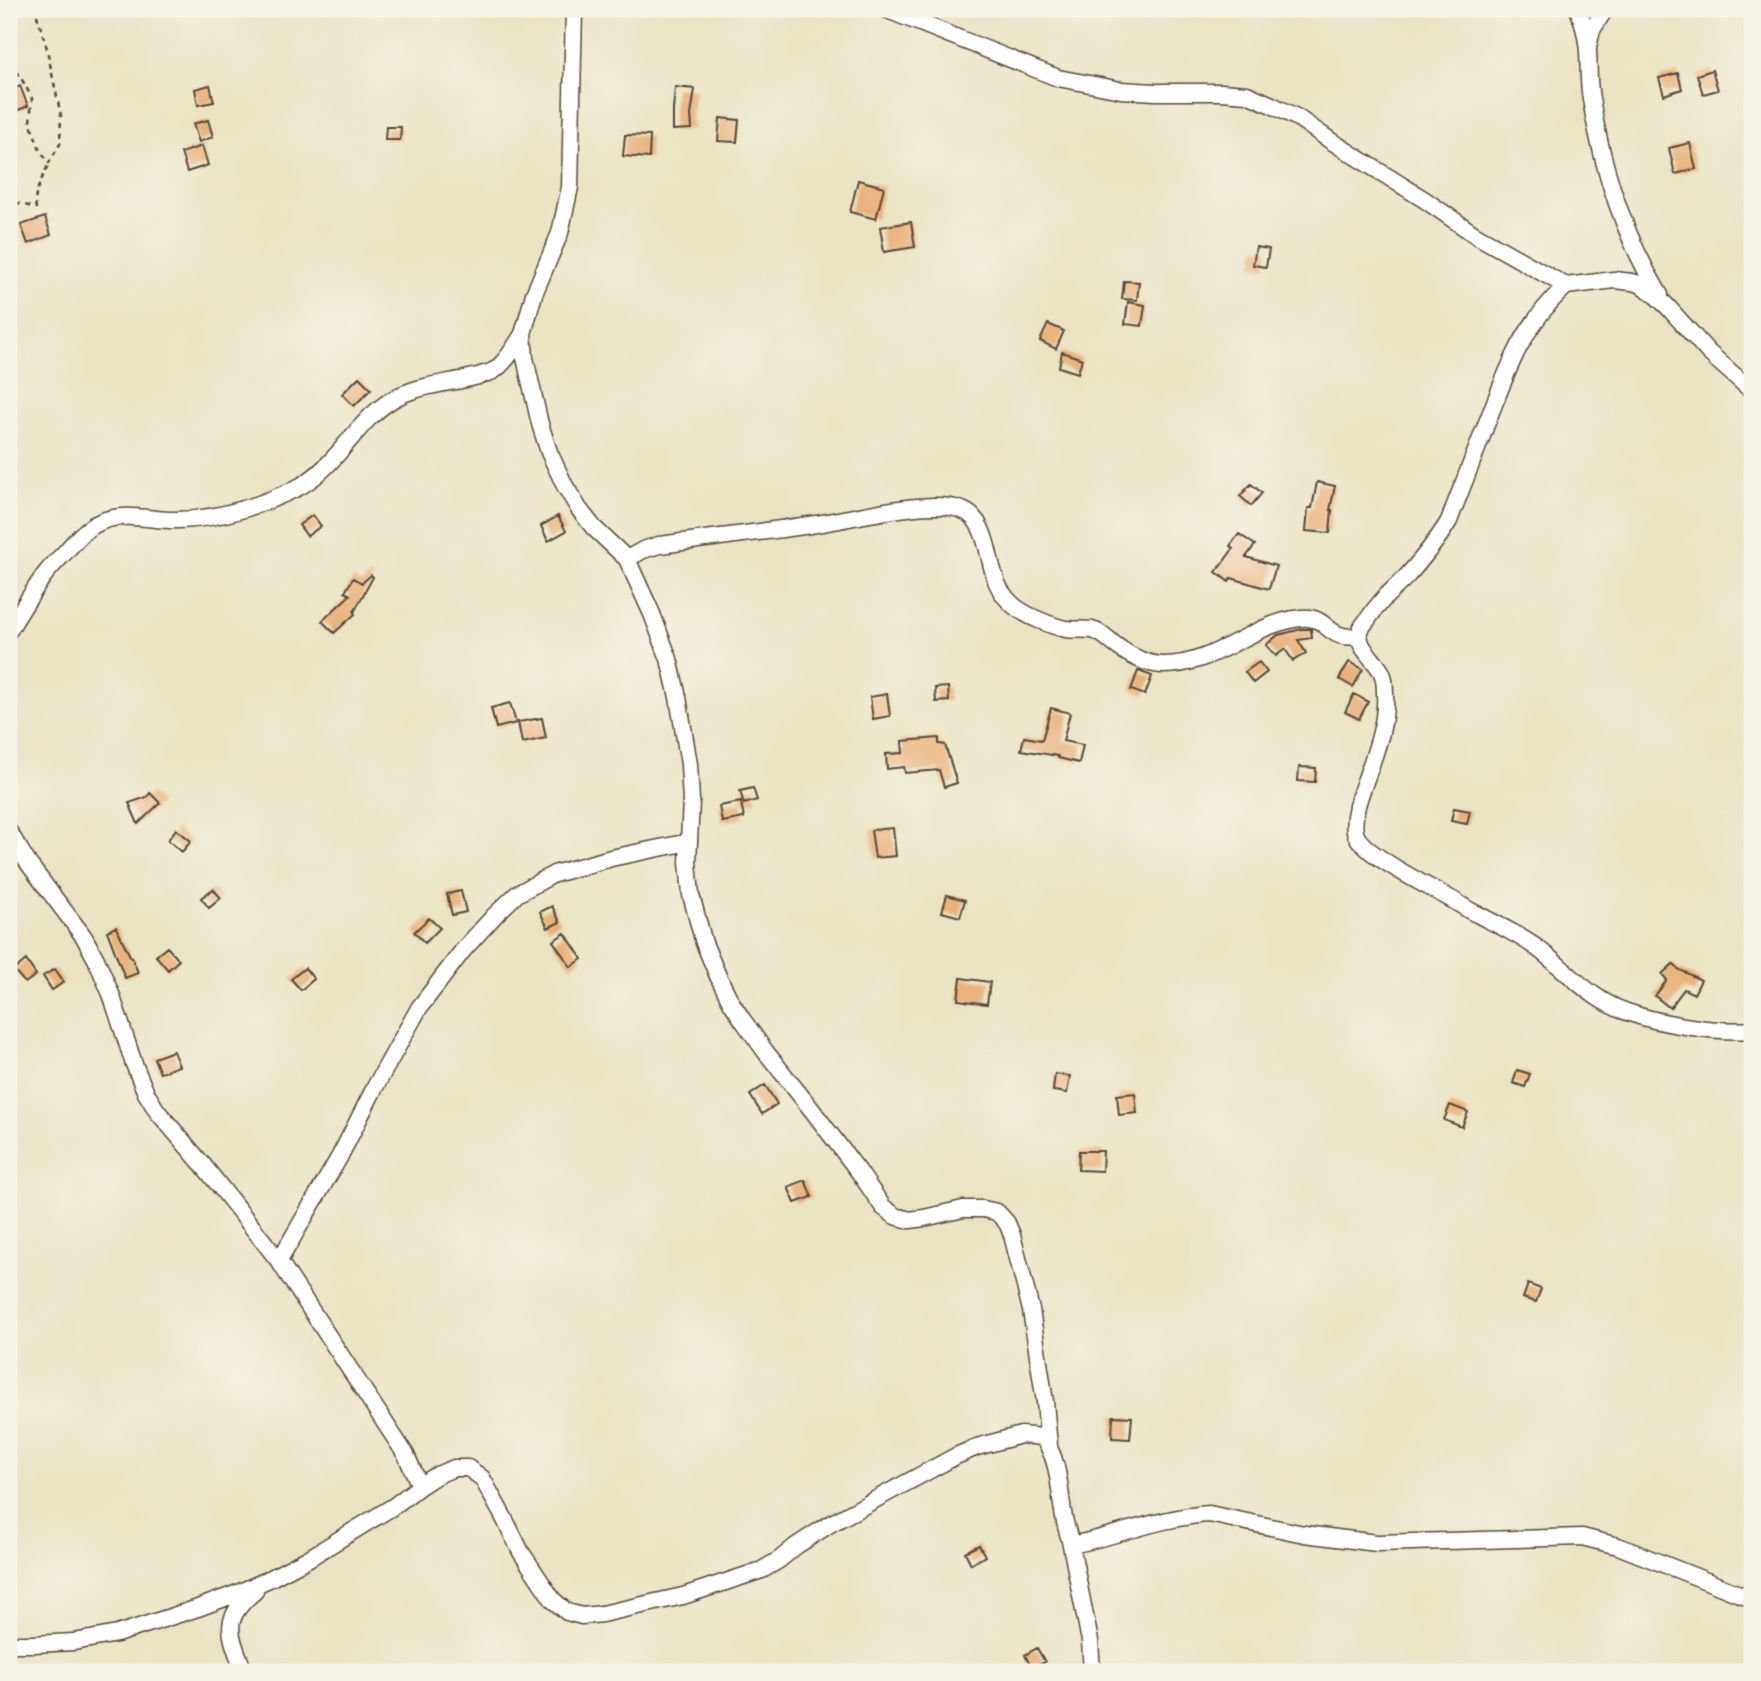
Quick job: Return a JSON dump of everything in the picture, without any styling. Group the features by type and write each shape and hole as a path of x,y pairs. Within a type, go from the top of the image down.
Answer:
{"street":[{"path":"574,9 570,187 560,233 534,294 523,334 533,397 550,452 579,509 594,528 627,559 669,659 689,764 691,801 688,862 691,895 704,943 731,1002 883,1207 895,1216 909,1220 963,1209 983,1209 997,1212 1007,1223 1031,1310 1049,1446 1055,1463 1064,1519 1079,1580 1090,1641 1092,1672"},
{"path":"885,9 1058,78 1121,90 1247,94 1272,104 1298,118 1474,234 1566,286 1614,280 1640,284 1667,306 1709,353 1752,391"},
{"path":"1578,9 1588,50"},
{"path":"1605,9 1592,30 1588,50 1588,77 1595,121 1620,211 1632,243 1667,306"},
{"path":"1566,286 1548,304 1518,346 1449,521 1437,541 1404,579 1385,596 1360,630 1363,647 1383,675 1386,698 1382,725 1360,793 1355,832 1362,844 1406,875 1473,913 1517,934 1540,950 1587,991 1625,1012 1708,1029 1752,1030"},
{"path":"9,630 44,575 84,531 101,521 123,517 203,519 266,502 298,488 314,477 382,406 415,390 493,371 523,334"},
{"path":"627,559 659,545 804,526 901,509 947,506 962,509 975,520 985,539 997,583 1016,608 1066,629 1093,630 1138,659 1150,663 1161,665 1199,659 1282,622 1302,618 1318,620 1343,636 1359,636"},
{"path":"9,832 84,937 96,959 134,1064 157,1111 279,1261 406,1455 420,1486"},
{"path":"279,1261 340,1156 419,1008 464,949 495,915 517,894 554,874 611,858 689,842"},
{"path":"9,1644 74,1642 117,1634 198,1608 271,1578 357,1529 437,1475 454,1468 468,1468 482,1478 521,1552 545,1589 567,1612 582,1616 683,1596 762,1570 851,1512 977,1447 1021,1435 1042,1437 1049,1446"},
{"path":"1071,1545 1149,1525 1209,1514 1304,1534 1377,1543 1582,1536 1618,1546 1752,1599"},
{"path":"244,1672 233,1640 231,1622 241,1602 271,1578"}],"path":[{"path":"9,197 10,201 36,208 34,202 49,163 60,144 61,116 46,45 35,9"},
{"path":"9,64 20,76 32,98 30,122 40,150 49,163"}],"building":[{"path":"1712,70 1718,90 1703,94 1697,75"},
{"path":"1678,73 1682,89 1664,95 1659,78"},
{"path":"210,85 214,102 198,105 195,89"},
{"path":"20,86 28,106 9,114 9,91"},
{"path":"675,87 695,89 692,129 673,130"},
{"path":"720,118 739,120 737,142 718,141"},
{"path":"208,120 213,137 199,142 193,124"},
{"path":"386,127 401,127 400,140 385,140"},
{"path":"625,135 650,136 649,158 623,156"},
{"path":"1690,143 1696,169 1675,174 1669,148"},
{"path":"202,146 208,165 187,172 181,153"},
{"path":"858,180 884,187 876,219 850,212"},
{"path":"45,217 51,235 28,244 21,225"},
{"path":"911,222 915,247 884,252 880,227"},
{"path":"1256,247 1269,249 1266,267 1253,265"},
{"path":"1124,281 1139,282 1137,300 1122,299"},
{"path":"1128,302 1145,305 1142,326 1125,324"},
{"path":"1048,324 1064,331 1056,349 1040,341"},
{"path":"1062,352 1082,359 1078,373 1059,367"},
{"path":"359,377 371,389 354,406 342,394"},
{"path":"1317,482 1335,486 1330,510 1330,533 1306,531 1308,508 1312,508"},
{"path":"1251,484 1262,493 1251,506 1240,496"},
{"path":"313,515 321,526 307,536 299,525"},
{"path":"558,516 566,531 548,541 541,526"},
{"path":"1239,534 1255,545 1246,557 1276,566 1269,589 1231,578 1229,582 1216,572 1233,549 1230,546"},
{"path":"371,575 373,577 355,614 334,633 322,621 350,595 345,592 353,578 362,583"},
{"path":"1311,629 1312,638 1298,640 1306,653 1293,661 1285,649 1276,656 1266,645 1278,635"},
{"path":"1259,662 1267,672 1253,683 1245,672"},
{"path":"1349,662 1363,669 1353,687 1339,679"},
{"path":"1138,671 1152,676 1145,695 1131,690"},
{"path":"948,687 949,701 936,702 935,688"},
{"path":"887,694 890,716 873,719 870,697"},
{"path":"1354,694 1368,702 1359,719 1345,712"},
{"path":"510,703 516,723 496,728 491,708"},
{"path":"1051,708 1070,713 1063,741 1083,745 1079,763 1058,756 1021,750 1024,737 1042,740"},
{"path":"542,718 546,738 522,743 518,722"},
{"path":"939,738 939,744 945,745 957,783 944,787 939,770 905,773 904,767 887,769 886,754 903,753 902,741"},
{"path":"1299,767 1316,768 1315,782 1298,781"},
{"path":"753,788 757,800 744,804 740,791"},
{"path":"150,793 160,803 138,824 129,803 147,797"},
{"path":"741,802 744,818 722,822 719,806"},
{"path":"1454,808 1470,811 1467,824 1451,821"},
{"path":"893,828 896,856 875,858 871,830"},
{"path":"176,829 191,841 182,852 168,840"},
{"path":"213,889 221,898 209,908 201,898"},
{"path":"461,891 466,912 452,915 447,894"},
{"path":"947,895 965,900 960,917 942,912"},
{"path":"552,906 560,922 548,928 540,912"},
{"path":"429,918 440,928 425,943 414,932"},
{"path":"116,927 138,973 125,978 107,931"},
{"path":"565,933 582,959 571,967 553,941"},
{"path":"167,947 179,960 168,970 156,956"},
{"path":"26,960 36,975 25,983 14,970"},
{"path":"1673,964 1701,980 1694,994 1684,989 1670,1008 1655,996 1667,980 1662,974"},
{"path":"305,968 314,979 301,990 291,979"},
{"path":"55,969 64,982 52,990 43,976"},
{"path":"961,978 990,982 987,1004 958,1000"},
{"path":"173,1051 179,1066 160,1073 154,1058"},
{"path":"1517,1070 1530,1074 1525,1087 1513,1083"},
{"path":"1055,1074 1070,1076 1067,1093 1053,1091"},
{"path":"765,1085 777,1104 762,1114 750,1095"},
{"path":"1135,1093 1137,1113 1119,1115 1117,1095"},
{"path":"1450,1105 1468,1112 1462,1127 1444,1120"},
{"path":"1079,1151 1103,1151 1102,1171 1078,1170"},
{"path":"805,1180 812,1197 795,1203 788,1187"},
{"path":"1528,1284 1541,1289 1536,1302 1523,1298"},
{"path":"1113,1416 1132,1417 1130,1439 1112,1438"},
{"path":"979,1545 985,1556 971,1564 965,1552"},
{"path":"1037,1648 1045,1662 1032,1669 1025,1655"}]}
